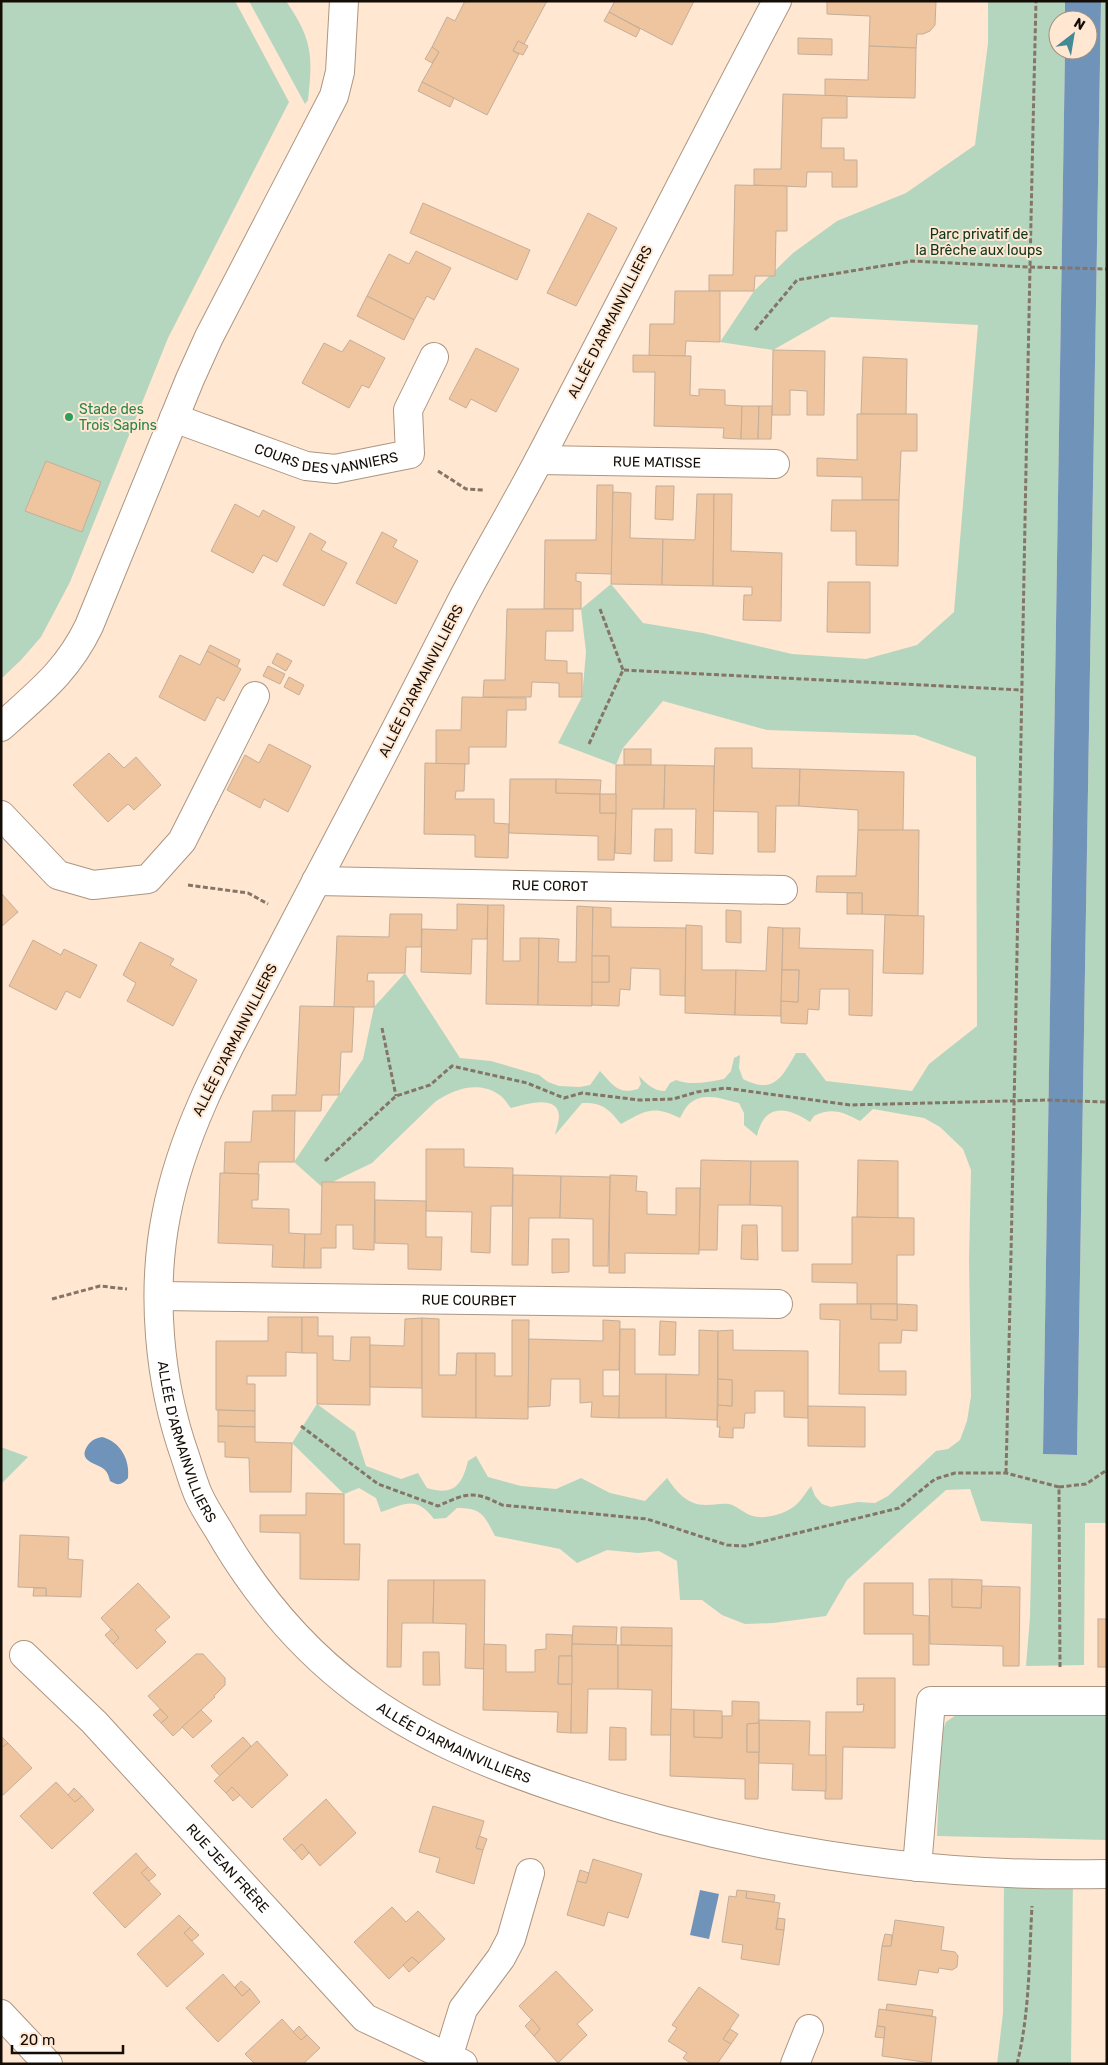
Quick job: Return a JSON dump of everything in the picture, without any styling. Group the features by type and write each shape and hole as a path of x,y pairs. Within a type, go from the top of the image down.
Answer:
{"street":[{"path":"1,728 43,690 65,667 79,648 209,337 334,96 340,72 344,1"},
{"name":"ALLÉE D'ARMAINVILLIERS","path":"777,1 539,460 466,594 214,1076 186,1142 173,1180 164,1225 160,1260 161,1346 168,1399 200,1498 255,1589 300,1642 354,1688 412,1726 448,1745 519,1776 595,1801 745,1842 917,1867 1033,1875 1107,1874"},
{"name":"COURS DES VANNIERS","path":"174,418 306,466 335,470 410,454 408,410 434,358"},
{"name":"RUE MATISSE","path":"539,460 775,464"},
{"path":"1,815 58,875 93,885 148,879 182,841 255,696"},
{"name":"RUE COROT","path":"316,881 783,890"},
{"name":"RUE COURBET","path":"160,1296 778,1304"},
{"name":"RUE JEAN FRÈRE","path":"24,1655 94,1722 365,2018 452,2061 463,2009 501,1958 512,1939 530,1873"},
{"path":"917,1867 931,1700 1107,1701"},
{"path":"1,2014 48,2064"},
{"path":"795,2064 809,2029"}],"path":[{"path":"1006,1473 1015,1101 1029,267 1036,1"},
{"path":"755,330 797,280 912,261 1107,269"},
{"path":"410,454 466,489 522,492"},
{"path":"589,744 623,670 600,609"},
{"path":"623,670 1021,690"},
{"path":"148,879 248,893 296,920"},
{"path":"382,1028 396,1096"},
{"path":"325,1161 396,1096 430,1085 452,1066 527,1083 564,1098 582,1093 639,1100 673,1099 697,1092 725,1088 850,1105 1046,1100 1107,1102"},
{"path":"52,1299 100,1286 131,1290"},
{"path":"301,1426 378,1484 438,1506 461,1495 482,1495 502,1505 647,1519 727,1546 745,1546 898,1508 935,1479 955,1473 1006,1473 1059,1487 1086,1484 1107,1470"},
{"path":"1059,1487 1060,1664"},
{"path":"1017,2064 1024,2038 1026,2017 1033,1875"}],"green space":[{"name":"Stade des Trois Sapins","path":"1,1 235,1 289,102 168,338 70,582 41,637 1,679"},
{"path":"249,1 286,1 295,14 309,48 308,100 305,104"},
{"name":"Parc privatif de la Brêche aux loups","path":"988,1 1065,1 1065,10 1048,10 1048,60 1065,60 1043,1454 1077,1455 1101,1 1107,1 1107,1523 1085,1523 1084,1665 1026,1666 1030,1617 1032,1524 981,1521 970,1489 946,1490 847,1580 826,1616 773,1623 745,1624 722,1615 702,1600 680,1600 677,1561 659,1551 638,1553 607,1550 577,1563 560,1549 495,1536 485,1518 472,1509 457,1508 446,1518 434,1519 428,1511 416,1504 404,1504 381,1512 376,1498 359,1488 344,1494 292,1443 317,1404 355,1432 366,1466 401,1479 418,1473 427,1488 444,1491 455,1487 463,1477 468,1461 476,1456 488,1477 521,1486 556,1489 581,1478 610,1493 645,1501 667,1478 683,1497 693,1503 706,1505 729,1504 750,1515 764,1517 776,1515 793,1507 811,1486 815,1496 822,1504 831,1507 858,1502 875,1503 888,1496 936,1451 948,1449 960,1440 967,1421 971,1396 969,1260 971,1170 963,1149 940,1127 924,1118 873,1109 860,1121 843,1113 832,1111 814,1116 810,1122 793,1113 778,1111 771,1113 765,1118 760,1125 757,1136 744,1125 744,1113 739,1103 707,1097 700,1098 689,1104 680,1118 656,1110 637,1115 621,1124 613,1114 600,1105 582,1103 555,1135 559,1116 557,1109 553,1105 539,1102 511,1108 502,1097 493,1091 476,1087 459,1090 442,1097 372,1163 322,1187 294,1162 363,1059 374,1007 405,973 460,1058 491,1061 539,1075 548,1082 559,1086 580,1087 590,1085 600,1071 616,1088 621,1090 631,1091 638,1089 641,1084 639,1076 654,1088 665,1091 670,1083 676,1080 694,1083 724,1079 731,1071 734,1058 740,1055 739,1068 743,1079 762,1085 770,1084 781,1076 796,1053 805,1053 826,1081 912,1091 929,1064 977,1026 976,757 915,735 767,730 663,701 623,748 616,765 558,743 582,697 586,652 581,609 611,584 643,623 703,633 792,654 866,659 917,645 954,612 978,325 831,317 773,350 720,342 754,291 793,253 837,221 906,193 975,145 988,43"},
{"path":"1,1447 28,1457 1,1484"},
{"path":"959,1713 1107,1713 1107,1840 937,1836 941,1734 946,1722"},
{"path":"1004,1873 1073,1875 1071,2064 997,2064 1003,2013"}],"water":[{"path":"1065,1 1101,1 1077,1455 1043,1454 1065,60 1098,60 1098,10 1065,10"},
{"path":"102,1437 109,1439 119,1447 126,1458 128,1478 122,1483 115,1484 110,1481 105,1470 86,1459 85,1451 88,1445"},
{"path":"700,1890 719,1894 709,1939 690,1935"}],"building":[{"path":"465,1 547,1 524,44 518,41 513,51 519,54 487,115 422,82 439,52 432,47 447,17 455,21"},
{"path":"615,1 694,1 672,45 609,12"},
{"path":"827,1 936,1 935,25 930,31 917,34 916,48 869,46 870,16 827,14"},
{"path":"609,12 640,29 636,37 604,21"},
{"path":"798,38 832,39 832,55 798,54"},
{"path":"518,41 528,46 523,55 513,51"},
{"path":"869,46 916,48 915,98 825,96 825,79 868,80"},
{"path":"432,47 439,52 432,63 425,59"},
{"path":"422,82 454,98 450,107 418,91"},
{"path":"783,94 847,96 847,118 822,118 821,148 844,148 844,160 857,160 857,187 832,187 832,172 807,172 806,187 754,185 754,169 781,169"},
{"path":"735,185 787,186 787,231 776,231 775,276 755,276 754,291 709,291 709,275 733,275"},
{"path":"423,203 530,250 517,280 410,233"},
{"path":"588,213 617,228 576,306 547,293"},
{"path":"416,251 451,268 434,300 427,296 414,320 367,296 389,254 409,264"},
{"path":"675,291 720,291 720,342 686,341 685,356 649,356 650,324 674,324"},
{"path":"367,296 414,320 404,340 357,316"},
{"path":"350,340 385,358 369,388 362,385 349,408 302,383 324,343 342,352"},
{"path":"476,348 519,369 496,412 471,399 466,408 449,399"},
{"path":"773,350 825,351 824,415 807,415 807,391 790,390 790,415 772,415"},
{"path":"633,355 691,356 690,395 699,396 699,389 725,390 725,405 742,406 741,439 723,438 724,428 654,426 655,372 633,372"},
{"path":"863,357 907,359 906,415 861,414"},
{"path":"742,406 759,406 758,439 741,439"},
{"path":"759,406 772,406 771,439 758,439"},
{"path":"857,414 917,414 917,451 901,451 899,500 862,500 862,477 817,476 817,458 857,460"},
{"path":"46,461 101,482 82,532 25,511"},
{"path":"597,485 613,485 612,574 576,573 576,581 581,582 581,609 544,609 545,540 596,540"},
{"path":"656,486 674,486 673,520 655,519"},
{"path":"613,492 631,493 630,538 663,539 662,585 611,584"},
{"path":"697,494 714,494 713,586 662,585 663,539 695,540"},
{"path":"714,494 732,494 731,551 782,553 781,621 743,620 744,595 752,595 752,587 713,586"},
{"path":"832,500 899,500 898,566 856,565 856,531 831,531"},
{"path":"235,504 259,517 263,510 295,527 277,562 263,555 253,573 211,551"},
{"path":"382,532 397,540 393,547 418,561 396,604 356,583"},
{"path":"310,533 326,542 321,550 347,563 324,606 283,585"},
{"path":"828,582 870,582 870,633 827,632"},
{"path":"507,609 573,609 573,631 546,631 545,660 567,661 567,673 582,673 582,697 559,697 559,683 532,682 531,697 483,697 484,680 505,680"},
{"path":"210,645 240,660 237,667 207,651"},
{"path":"207,651 241,669 224,701 217,697 205,721 159,697 180,655 200,665"},
{"path":"277,653 292,661 286,671 272,663"},
{"path":"268,666 285,674 280,684 263,676"},
{"path":"289,677 304,685 299,695 284,687"},
{"path":"462,697 526,698 526,710 507,710 506,747 469,747 469,764 436,764 436,730 461,730"},
{"path":"269,744 311,766 288,812 264,799 260,808 227,790 245,755 259,763"},
{"path":"715,748 752,748 752,768 800,769 799,806 776,806 775,852 758,852 758,812 713,811"},
{"path":"624,749 651,749 651,765 624,765"},
{"path":"109,753 124,768 136,757 161,785 134,810 128,804 108,822 73,785"},
{"path":"425,763 465,764 464,791 456,791 455,799 494,799 494,823 509,824 508,858 475,857 475,835 424,834"},
{"path":"616,765 665,765 664,809 632,809 631,854 615,853"},
{"path":"665,765 714,766 713,854 695,853 696,809 664,809"},
{"path":"800,769 904,772 903,831 858,830 858,810 799,806"},
{"path":"510,779 556,779 556,793 600,794 600,813 616,813 614,860 598,860 598,836 509,833"},
{"path":"556,779 601,780 600,794 556,793"},
{"path":"600,794 616,794 616,813 600,813"},
{"path":"655,829 672,829 672,861 654,861"},
{"path":"858,830 919,830 918,916 862,914 862,893 816,892 817,876 856,876"},
{"path":"1,893 18,912 1,927"},
{"path":"847,893 862,893 862,914 847,914"},
{"path":"457,904 488,905 487,939 472,939 471,974 421,972 422,929 457,930"},
{"path":"488,905 504,905 503,961 520,961 520,938 539,938 538,1005 486,1004"},
{"path":"577,906 593,907 592,1006 538,1005 539,938 559,939 558,962 576,962"},
{"path":"593,907 611,908 611,927 686,928 685,996 660,995 660,969 631,968 630,990 620,989 619,1006 592,1005 592,982 609,982 609,956 592,956"},
{"path":"726,910 741,911 741,943 726,942"},
{"path":"390,914 422,914 421,947 406,947 405,973 368,973 367,981 374,981 374,1007 334,1007 337,936 389,937"},
{"path":"885,915 924,916 923,974 883,973"},
{"path":"686,925 702,926 702,970 736,970 735,1015 685,1013"},
{"path":"768,927 783,928 781,1016 735,1015 736,970 766,971"},
{"path":"783,928 800,928 799,948 873,950 872,1016 849,1015 849,989 820,989 819,1010 808,1009 807,1024 781,1023 781,1001 798,1002 799,970 782,970"},
{"path":"33,940 61,955 64,949 97,965 80,998 66,991 56,1010 9,986"},
{"path":"140,942 174,959 170,965 197,980 173,1026 127,1001 136,983 123,975"},
{"path":"592,956 609,956 609,982 592,982"},
{"path":"782,970 799,970 798,1002 781,1001"},
{"path":"300,1006 354,1007 352,1052 341,1052 339,1095 322,1095 321,1111 272,1111 272,1095 296,1095"},
{"path":"253,1111 295,1111 294,1162 259,1162 258,1174 224,1173 225,1142 251,1142"},
{"path":"426,1149 464,1149 464,1167 513,1168 512,1206 491,1206 490,1253 471,1252 472,1212 426,1211"},
{"path":"701,1160 751,1161 750,1205 718,1205 717,1250 699,1250"},
{"path":"858,1160 898,1161 898,1218 857,1217"},
{"path":"751,1161 798,1161 798,1251 782,1251 782,1206 750,1205"},
{"path":"220,1173 259,1174 258,1200 252,1200 252,1208 289,1209 289,1233 305,1234 304,1268 272,1267 273,1245 218,1243"},
{"path":"513,1175 561,1176 560,1218 529,1218 528,1265 512,1265"},
{"path":"610,1175 637,1176 636,1191 647,1192 647,1214 676,1215 676,1188 700,1188 699,1254 625,1253 625,1273 609,1273"},
{"path":"561,1176 610,1177 608,1266 593,1266 593,1219 560,1218"},
{"path":"322,1182 375,1182 374,1250 353,1249 353,1225 336,1225 336,1248 321,1248 321,1268 304,1268 305,1234 321,1234"},
{"path":"375,1200 426,1201 426,1237 442,1237 441,1270 408,1269 408,1244 375,1243"},
{"path":"852,1217 914,1218 914,1255 897,1255 897,1304 857,1304 857,1283 812,1282 812,1264 852,1264"},
{"path":"742,1225 757,1225 758,1260 741,1259"},
{"path":"552,1239 569,1239 569,1272 552,1273"},
{"path":"820,1304 871,1304 871,1319 897,1320 897,1304 917,1305 917,1331 902,1330 901,1343 879,1343 879,1371 906,1371 906,1395 839,1394 840,1320 820,1319"},
{"path":"871,1304 897,1304 897,1320 871,1319"},
{"path":"268,1317 302,1317 302,1353 286,1352 286,1376 247,1376 247,1384 255,1384 255,1411 216,1410 216,1341 268,1341"},
{"path":"302,1317 318,1317 318,1336 333,1336 333,1360 350,1361 351,1337 370,1337 370,1405 317,1404 317,1353 302,1353"},
{"path":"422,1318 422,1388 370,1387 370,1345 404,1346 405,1319"},
{"path":"422,1318 439,1319 439,1375 456,1375 457,1353 476,1353 476,1418 422,1417"},
{"path":"512,1320 529,1320 528,1419 476,1418 476,1353 495,1353 495,1376 512,1376"},
{"path":"603,1320 620,1321 619,1370 603,1370 603,1396 620,1396 619,1418 591,1417 592,1402 580,1403 580,1379 551,1379 550,1406 528,1407 529,1339 603,1341"},
{"path":"660,1321 676,1322 675,1355 659,1355"},
{"path":"620,1329 635,1329 635,1374 666,1374 666,1418 619,1418"},
{"path":"699,1330 718,1331 717,1420 666,1418 666,1374 699,1375"},
{"path":"733,1330 733,1350 808,1351 808,1418 784,1417 784,1391 755,1391 755,1413 745,1413 744,1428 733,1428 733,1438 719,1437 720,1427 717,1427 718,1405 732,1406 732,1380 718,1379 718,1331"},
{"path":"718,1379 732,1380 732,1406 718,1405"},
{"path":"808,1406 865,1407 865,1447 808,1446"},
{"path":"218,1410 255,1411 255,1427 218,1426"},
{"path":"218,1426 255,1427 255,1442 292,1443 291,1492 250,1492 249,1458 225,1457 225,1442 218,1442"},
{"path":"306,1493 344,1494 344,1544 360,1544 359,1580 300,1579 300,1533 260,1532 260,1515 306,1515"},
{"path":"20,1535 69,1537 68,1559 83,1560 81,1597 46,1596 46,1588 18,1587"},
{"path":"929,1579 952,1579 952,1607 981,1608 982,1586 1020,1587 1019,1666 1003,1666 1003,1646 930,1644"},
{"path":"952,1579 982,1580 981,1608 952,1607"},
{"path":"388,1580 434,1580 433,1623 402,1623 401,1667 387,1667"},
{"path":"434,1580 485,1580 484,1669 465,1668 466,1624 433,1623"},
{"path":"138,1583 170,1617 155,1630 166,1642 137,1669 113,1644 119,1638 101,1618"},
{"path":"864,1583 913,1583 913,1615 929,1616 929,1665 913,1665 913,1634 864,1634"},
{"path":"34,1588 46,1588 46,1596 33,1596"},
{"path":"1098,1619 1107,1619 1107,1667 1098,1667"},
{"path":"573,1626 617,1627 616,1645 572,1644"},
{"path":"621,1627 672,1628 672,1646 621,1645"},
{"path":"112,1629 119,1638 113,1644 105,1635"},
{"path":"546,1634 572,1635 572,1656 559,1656 558,1684 572,1684 571,1733 557,1732 558,1712 483,1710 484,1644 506,1645 506,1672 535,1672 535,1650 546,1649"},
{"path":"572,1644 618,1645 618,1689 588,1689 587,1733 571,1733"},
{"path":"618,1645 672,1646 671,1735 651,1735 652,1690 618,1689"},
{"path":"423,1652 439,1652 440,1685 423,1685"},
{"path":"196,1654 203,1654 225,1678 225,1685 215,1697 173,1736 161,1723 168,1717 148,1696"},
{"path":"559,1656 572,1656 572,1684 558,1684"},
{"path":"857,1678 895,1678 895,1748 843,1747 842,1799 825,1799 826,1712 863,1712 864,1704 857,1705"},
{"path":"732,1701 759,1702 759,1723 747,1724 747,1752 759,1752 758,1799 745,1799 745,1779 670,1776 671,1709 694,1710 694,1737 722,1738 722,1716 732,1716"},
{"path":"160,1709 168,1717 161,1723 153,1715"},
{"path":"201,1710 212,1721 193,1738 182,1727"},
{"path":"694,1710 722,1711 722,1738 694,1737"},
{"path":"759,1720 810,1721 809,1755 826,1755 826,1791 792,1790 793,1764 759,1763"},
{"path":"759,1723 759,1752 747,1752 747,1724"},
{"path":"610,1727 626,1728 626,1760 609,1760"},
{"path":"1,1736 8,1743 2,1748 1,1748"},
{"path":"243,1737 251,1746 220,1776 211,1766"},
{"path":"257,1741 288,1775 252,1808 232,1787 226,1793 214,1781"},
{"path":"8,1743 32,1768 3,1795 1,1793 1,1748"},
{"path":"56,1782 75,1802 82,1796 94,1810 52,1849 20,1816"},
{"path":"232,1787 240,1795 233,1801 226,1793"},
{"path":"74,1788 82,1796 75,1802 68,1795"},
{"path":"326,1799 356,1833 320,1866 302,1844 294,1851 283,1839"},
{"path":"433,1806 484,1821 476,1848 483,1850 474,1884 436,1872 440,1858 419,1852"},
{"path":"479,1836 487,1839 483,1850 476,1848"},
{"path":"302,1844 309,1853 302,1860 294,1851"},
{"path":"136,1853 148,1867 141,1873 161,1894 125,1928 93,1893"},
{"path":"593,1859 642,1874 628,1918 608,1912 604,1926 567,1915 577,1881 586,1883"},
{"path":"148,1867 156,1875 149,1881 141,1873"},
{"path":"580,1870 589,1873 586,1883 577,1881"},
{"path":"737,1890 747,1891 746,1898 780,1903 776,1929 784,1930 779,1965 741,1959 743,1945 722,1942 729,1896 736,1897"},
{"path":"747,1891 775,1895 774,1902 746,1898"},
{"path":"392,1907 406,1922 418,1911 445,1939 419,1963 412,1957 389,1979 354,1942"},
{"path":"179,1915 191,1927 184,1933 204,1954 167,1987 137,1954"},
{"path":"778,1918 785,1919 784,1930 776,1929"},
{"path":"895,1920 944,1927 941,1950 955,1952 958,1956 957,1967 952,1970 939,1968 938,1973 919,1970 916,1985 878,1980 882,1946 891,1946"},
{"path":"191,1927 199,1935 192,1941 184,1933"},
{"path":"885,1934 892,1935 891,1946 882,1946"},
{"path":"412,1957 419,1963 409,1972 403,1965"},
{"path":"556,1971 593,2010 577,2024 587,2035 558,2063 534,2036 540,2029 519,2006"},
{"path":"223,1974 242,1996 250,1989 260,2002 218,2042 186,2008"},
{"path":"241,1981 250,1989 242,1996 235,1987"},
{"path":"699,1987 739,2015 723,2039 731,2044 717,2064 692,2064 683,2058 687,2053 668,2041 677,2028 672,2025"},
{"path":"887,2004 933,2010 932,2016 886,2010"},
{"path":"879,2009 936,2017 931,2063 882,2056 885,2027 877,2026"},
{"path":"282,2019 301,2040 307,2035 320,2048 303,2064 255,2064 245,2054"},
{"path":"532,2019 540,2029 534,2036 525,2026"},
{"path":"299,2026 307,2035 301,2040 293,2032"},
{"path":"877,2026 885,2027 884,2038 875,2037"},
{"path":"730,2029 738,2034 731,2044 723,2039"}],"place":[{"name":"Stade des Trois Sapins","path":"69,417"}]}
